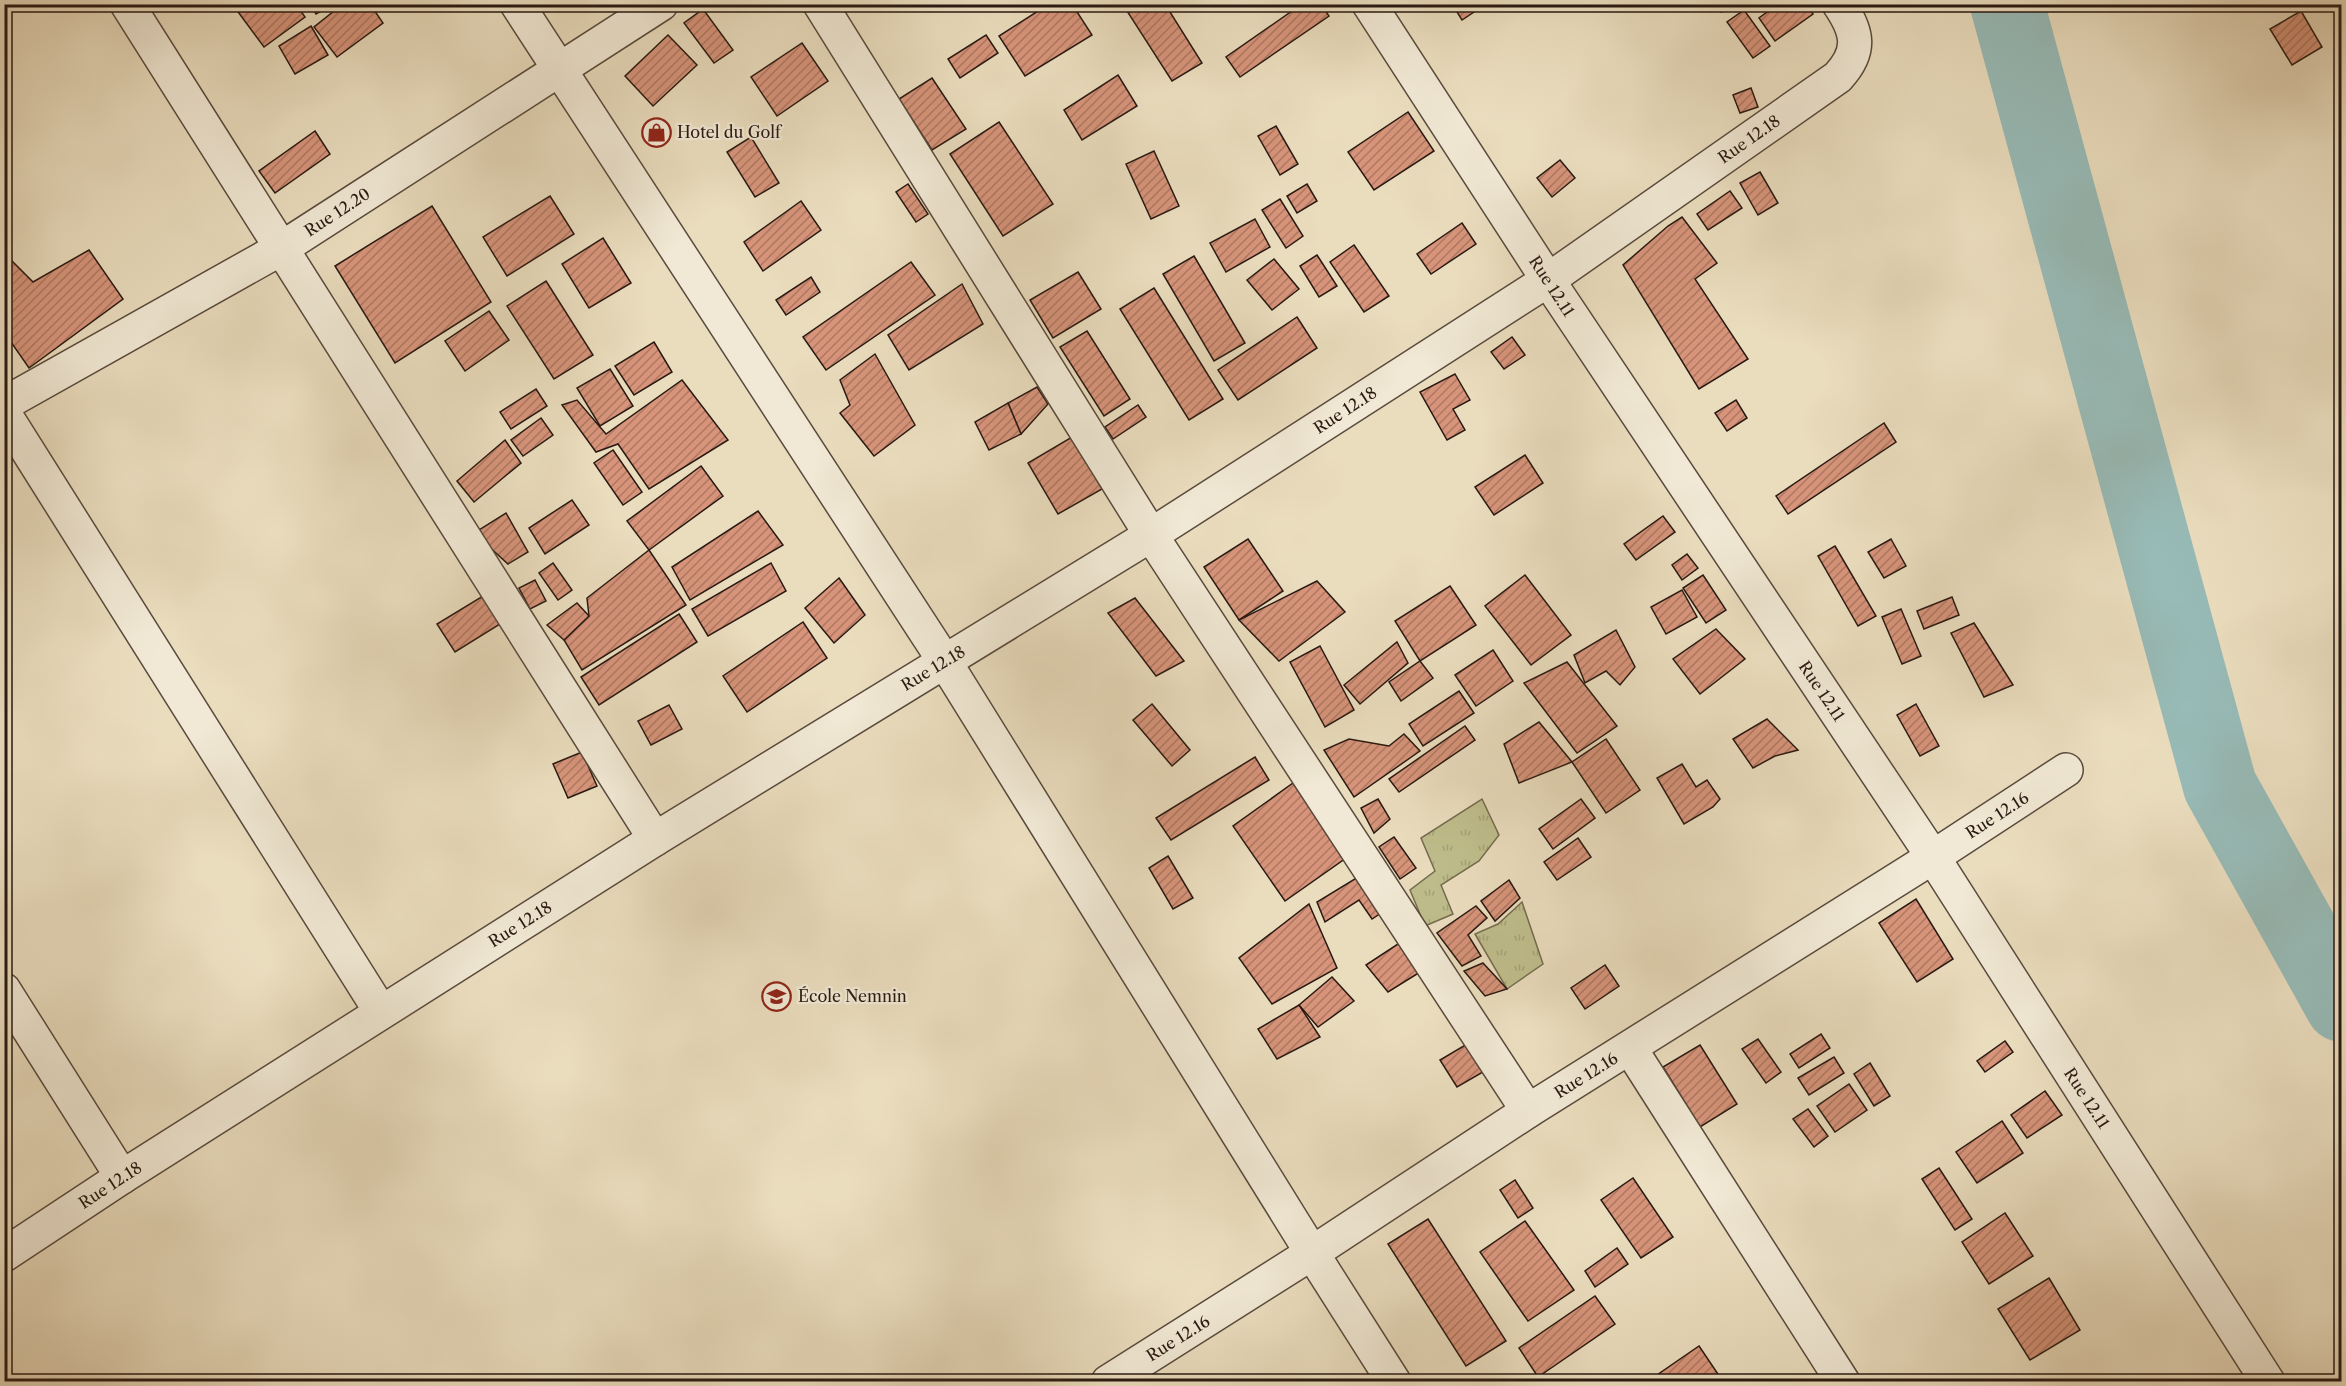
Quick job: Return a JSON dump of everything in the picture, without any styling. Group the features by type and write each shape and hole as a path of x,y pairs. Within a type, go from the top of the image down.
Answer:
{"street":[{"path":"127,4 655,839"},
{"path":"517,4 945,662 1394,1382"},
{"name":"Rue 12.20","path":"4,404 282,248 661,4"},
{"path":"820,4 1150,535 1528,1111"},
{"name":"Rue 12.11","path":"1368,4 1548,280 1933,856 2268,1382"},
{"name":"Rue 12.18","path":"4,1255 381,1012 655,839 1150,535 1548,280 1838,77 1850,64 1855,51 1855,38 1850,20 1839,4"},
{"path":"4,413 381,1012"},
{"name":"Rue 12.16","path":"1108,1382 1312,1253 1528,1111 2066,770"},
{"path":"4,990 122,1177"},
{"path":"1630,1048 1843,1382"}],"green space":[{"path":"1482,799 1499,835 1479,861 1441,885 1453,914 1425,926 1410,890 1435,871 1421,838"},
{"path":"1522,902 1543,964 1507,989 1475,934 1498,924"}],"building":[{"path":"242,4 296,4 305,17 264,47 236,9"},
{"path":"310,4 334,4 316,14"},
{"path":"343,4 370,4 383,23 337,57 314,27"},
{"path":"1049,4 1072,4 1092,35 1025,76 999,36"},
{"path":"1137,4 1165,4 1202,63 1172,81 1127,11"},
{"path":"1302,4 1321,4 1329,16 1240,77 1226,57"},
{"path":"1452,4 1474,4 1477,10 1462,20"},
{"path":"1717,4 1736,4 1721,12"},
{"path":"1778,4 1807,4 1813,14 1775,41 1759,18"},
{"path":"703,9 733,50 714,63 684,23"},
{"path":"1744,10 1770,46 1753,58 1727,22"},
{"path":"2301,11 2322,47 2292,65 2270,29"},
{"path":"311,26 328,55 295,74 279,46"},
{"path":"668,35 697,65 653,106 625,76"},
{"path":"986,35 998,53 960,78 948,59"},
{"path":"802,43 828,81 777,116 751,77"},
{"path":"1118,75 1137,106 1082,140 1064,110"},
{"path":"932,78 966,129 932,150 899,99"},
{"path":"1751,88 1758,107 1740,113 1733,95"},
{"path":"1408,112 1434,151 1374,190 1348,152"},
{"path":"999,122 1053,204 1003,236 950,154"},
{"path":"1276,126 1298,164 1280,175 1258,136"},
{"path":"315,131 330,154 275,193 259,171"},
{"path":"751,137 779,183 755,197 727,152"},
{"path":"1154,151 1179,206 1151,219 1126,164"},
{"path":"1560,160 1575,178 1552,197 1537,178"},
{"path":"1760,172 1778,203 1758,215 1740,183"},
{"path":"908,184 928,214 916,222 896,192"},
{"path":"1307,184 1317,201 1297,213 1287,196"},
{"path":"1730,191 1742,208 1708,230 1697,214"},
{"path":"550,196 574,234 507,276 483,237"},
{"path":"1280,199 1303,236 1286,248 1262,210"},
{"path":"801,201 821,230 763,271 744,242"},
{"path":"432,206 491,302 395,363 335,266"},
{"path":"1682,217 1717,263 1695,279 1748,359 1699,389 1623,265 1668,226"},
{"path":"1255,219 1270,247 1226,272 1210,243"},
{"path":"1462,223 1476,244 1431,274 1417,254"},
{"path":"603,238 631,283 589,308 562,264"},
{"path":"1354,245 1389,296 1364,312 1330,262"},
{"path":"89,250 123,299 29,368 4,332 4,253 33,282"},
{"path":"1317,255 1337,286 1319,297 1300,266"},
{"path":"1194,256 1245,343 1214,361 1163,274"},
{"path":"1274,259 1299,289 1272,310 1247,280"},
{"path":"911,262 935,295 826,370 803,337"},
{"path":"1078,272 1101,309 1053,338 1030,300"},
{"path":"811,277 820,292 786,315 776,300"},
{"path":"546,281 593,355 554,379 507,306"},
{"path":"962,284 983,324 909,370 888,335"},
{"path":"1154,288 1223,399 1189,420 1120,309"},
{"path":"489,311 509,340 465,371 445,341"},
{"path":"1297,317 1317,348 1238,400 1218,370"},
{"path":"1087,331 1130,399 1104,416 1060,347"},
{"path":"1512,337 1525,355 1504,369 1491,352"},
{"path":"654,342 672,372 634,395 615,366"},
{"path":"875,354 915,425 874,456 840,413 850,405 840,380"},
{"path":"610,369 633,406 600,426 577,388"},
{"path":"1455,374 1470,400 1453,409 1465,430 1447,440 1420,392"},
{"path":"682,380 728,440 649,489 618,444 596,452 562,405 577,400 606,434"},
{"path":"1037,387 1048,404 1021,434 1008,403"},
{"path":"536,389 547,406 511,429 500,412"},
{"path":"1736,400 1747,418 1727,431 1715,413"},
{"path":"1008,403 1021,434 989,450 975,422"},
{"path":"1138,405 1146,417 1113,439 1105,427"},
{"path":"541,418 553,435 523,456 511,440"},
{"path":"1884,423 1896,442 1788,514 1776,496"},
{"path":"1072,437 1102,489 1058,514 1028,463"},
{"path":"505,440 521,463 474,502 457,481"},
{"path":"613,450 642,492 623,505 594,463"},
{"path":"1525,455 1543,483 1494,515 1475,487"},
{"path":"701,466 723,496 649,550 627,521"},
{"path":"572,500 589,525 545,554 529,528"},
{"path":"758,511 783,545 690,600 672,567"},
{"path":"506,513 528,552 508,564 474,533"},
{"path":"1663,516 1675,532 1636,560 1624,544"},
{"path":"1248,539 1283,591 1239,620 1204,567"},
{"path":"1891,539 1906,566 1884,578 1868,552"},
{"path":"1835,546 1876,616 1858,626 1818,556"},
{"path":"649,550 686,605 582,670 564,640 589,616 587,598"},
{"path":"1687,554 1698,568 1682,580 1672,565"},
{"path":"553,563 572,590 558,600 539,573"},
{"path":"771,563 786,591 708,636 692,609"},
{"path":"1525,575 1571,635 1531,665 1485,606"},
{"path":"1703,575 1726,610 1706,623 1683,588"},
{"path":"839,578 865,615 834,643 805,608"},
{"path":"535,580 546,601 530,609 519,588"},
{"path":"1317,581 1345,612 1279,661 1239,620"},
{"path":"1450,586 1476,625 1420,661 1395,621"},
{"path":"1682,590 1697,617 1666,634 1651,607"},
{"path":"483,596 500,624 455,652 437,624"},
{"path":"1952,597 1959,615 1924,629 1917,611"},
{"path":"1135,598 1184,661 1156,676 1108,613"},
{"path":"577,603 589,616 564,640 547,625"},
{"path":"1901,609 1921,656 1902,664 1882,617"},
{"path":"679,614 697,642 599,705 581,677"},
{"path":"803,622 827,658 747,712 723,676"},
{"path":"1974,623 2013,685 1984,697 1951,633"},
{"path":"1716,629 1745,659 1700,694 1673,659"},
{"path":"1616,630 1635,667 1620,685 1606,671 1585,683 1574,655"},
{"path":"1397,642 1408,663 1360,704 1344,685"},
{"path":"1320,646 1354,710 1325,727 1290,662"},
{"path":"1493,650 1513,681 1476,706 1455,675"},
{"path":"1420,661 1433,678 1401,701 1389,682"},
{"path":"1567,662 1617,726 1577,753 1524,683"},
{"path":"1459,691 1474,713 1423,746 1409,724"},
{"path":"1152,704 1190,750 1172,766 1133,720"},
{"path":"1916,704 1939,746 1920,756 1897,715"},
{"path":"669,705 682,729 651,745 638,721"},
{"path":"1767,719 1798,750 1775,756 1753,768 1733,739"},
{"path":"1539,722 1572,762 1519,783 1504,744"},
{"path":"1465,726 1475,740 1399,792 1389,779"},
{"path":"1404,734 1420,751 1354,797 1324,750 1349,739 1389,746"},
{"path":"1606,739 1640,790 1606,813 1572,762"},
{"path":"582,752 597,786 568,798 553,764"},
{"path":"1255,757 1269,780 1171,840 1156,818"},
{"path":"1682,764 1696,787 1707,780 1720,799 1713,807 1684,824 1657,778"},
{"path":"1293,783 1346,858 1285,901 1233,826"},
{"path":"1378,799 1390,819 1374,833 1361,808"},
{"path":"1581,799 1595,818 1553,849 1539,829"},
{"path":"1394,837 1416,868 1400,879 1379,847"},
{"path":"1578,838 1591,857 1557,880 1544,862"},
{"path":"1168,856 1193,898 1173,909 1149,868"},
{"path":"1363,874 1387,909 1372,919 1359,900 1325,922 1317,902"},
{"path":"1509,880 1520,898 1495,921 1481,901"},
{"path":"1916,899 1953,959 1917,982 1879,923"},
{"path":"1309,904 1337,968 1272,1004 1239,958"},
{"path":"1476,906 1487,918 1468,935 1481,956 1462,966 1437,933"},
{"path":"1404,940 1425,969 1388,992 1366,965"},
{"path":"1483,963 1507,989 1485,996 1464,971"},
{"path":"1605,965 1619,986 1585,1009 1571,988"},
{"path":"1332,977 1354,1001 1318,1027 1299,1005"},
{"path":"1299,1005 1320,1037 1277,1059 1258,1029"},
{"path":"1821,1034 1830,1048 1799,1068 1790,1054"},
{"path":"1758,1039 1781,1072 1766,1083 1742,1049"},
{"path":"2005,1041 2013,1052 1985,1072 1977,1061"},
{"path":"1467,1044 1483,1072 1457,1087 1440,1060"},
{"path":"1700,1045 1737,1104 1700,1127 1663,1067"},
{"path":"1834,1057 1844,1073 1809,1095 1798,1078"},
{"path":"1870,1063 1890,1096 1874,1106 1854,1074"},
{"path":"1849,1084 1867,1110 1835,1132 1817,1106"},
{"path":"2045,1091 2062,1115 2027,1138 2011,1115"},
{"path":"1808,1109 1828,1136 1814,1147 1793,1119"},
{"path":"2002,1121 2023,1153 1977,1183 1956,1152"},
{"path":"1939,1168 1972,1219 1955,1230 1922,1179"},
{"path":"1633,1178 1673,1237 1641,1258 1601,1200"},
{"path":"1515,1180 1533,1208 1518,1218 1500,1190"},
{"path":"2005,1213 2033,1256 1989,1284 1962,1242"},
{"path":"1428,1219 1506,1341 1466,1366 1388,1244"},
{"path":"1525,1221 1574,1290 1528,1321 1480,1252"},
{"path":"1617,1248 1628,1264 1595,1287 1585,1271"},
{"path":"2049,1278 2080,1330 2030,1360 1998,1309"},
{"path":"1595,1296 1615,1324 1538,1377 1519,1348"},
{"path":"1699,1346 1720,1377 1713,1382 1661,1382 1657,1375"}],"waterway":[{"path":"2007,4 2220,786 2342,1005"}],"place":[{"name":"Hotel du Golf","path":"656,132"},
{"name":"École Nemnin","path":"777,996"}]}
